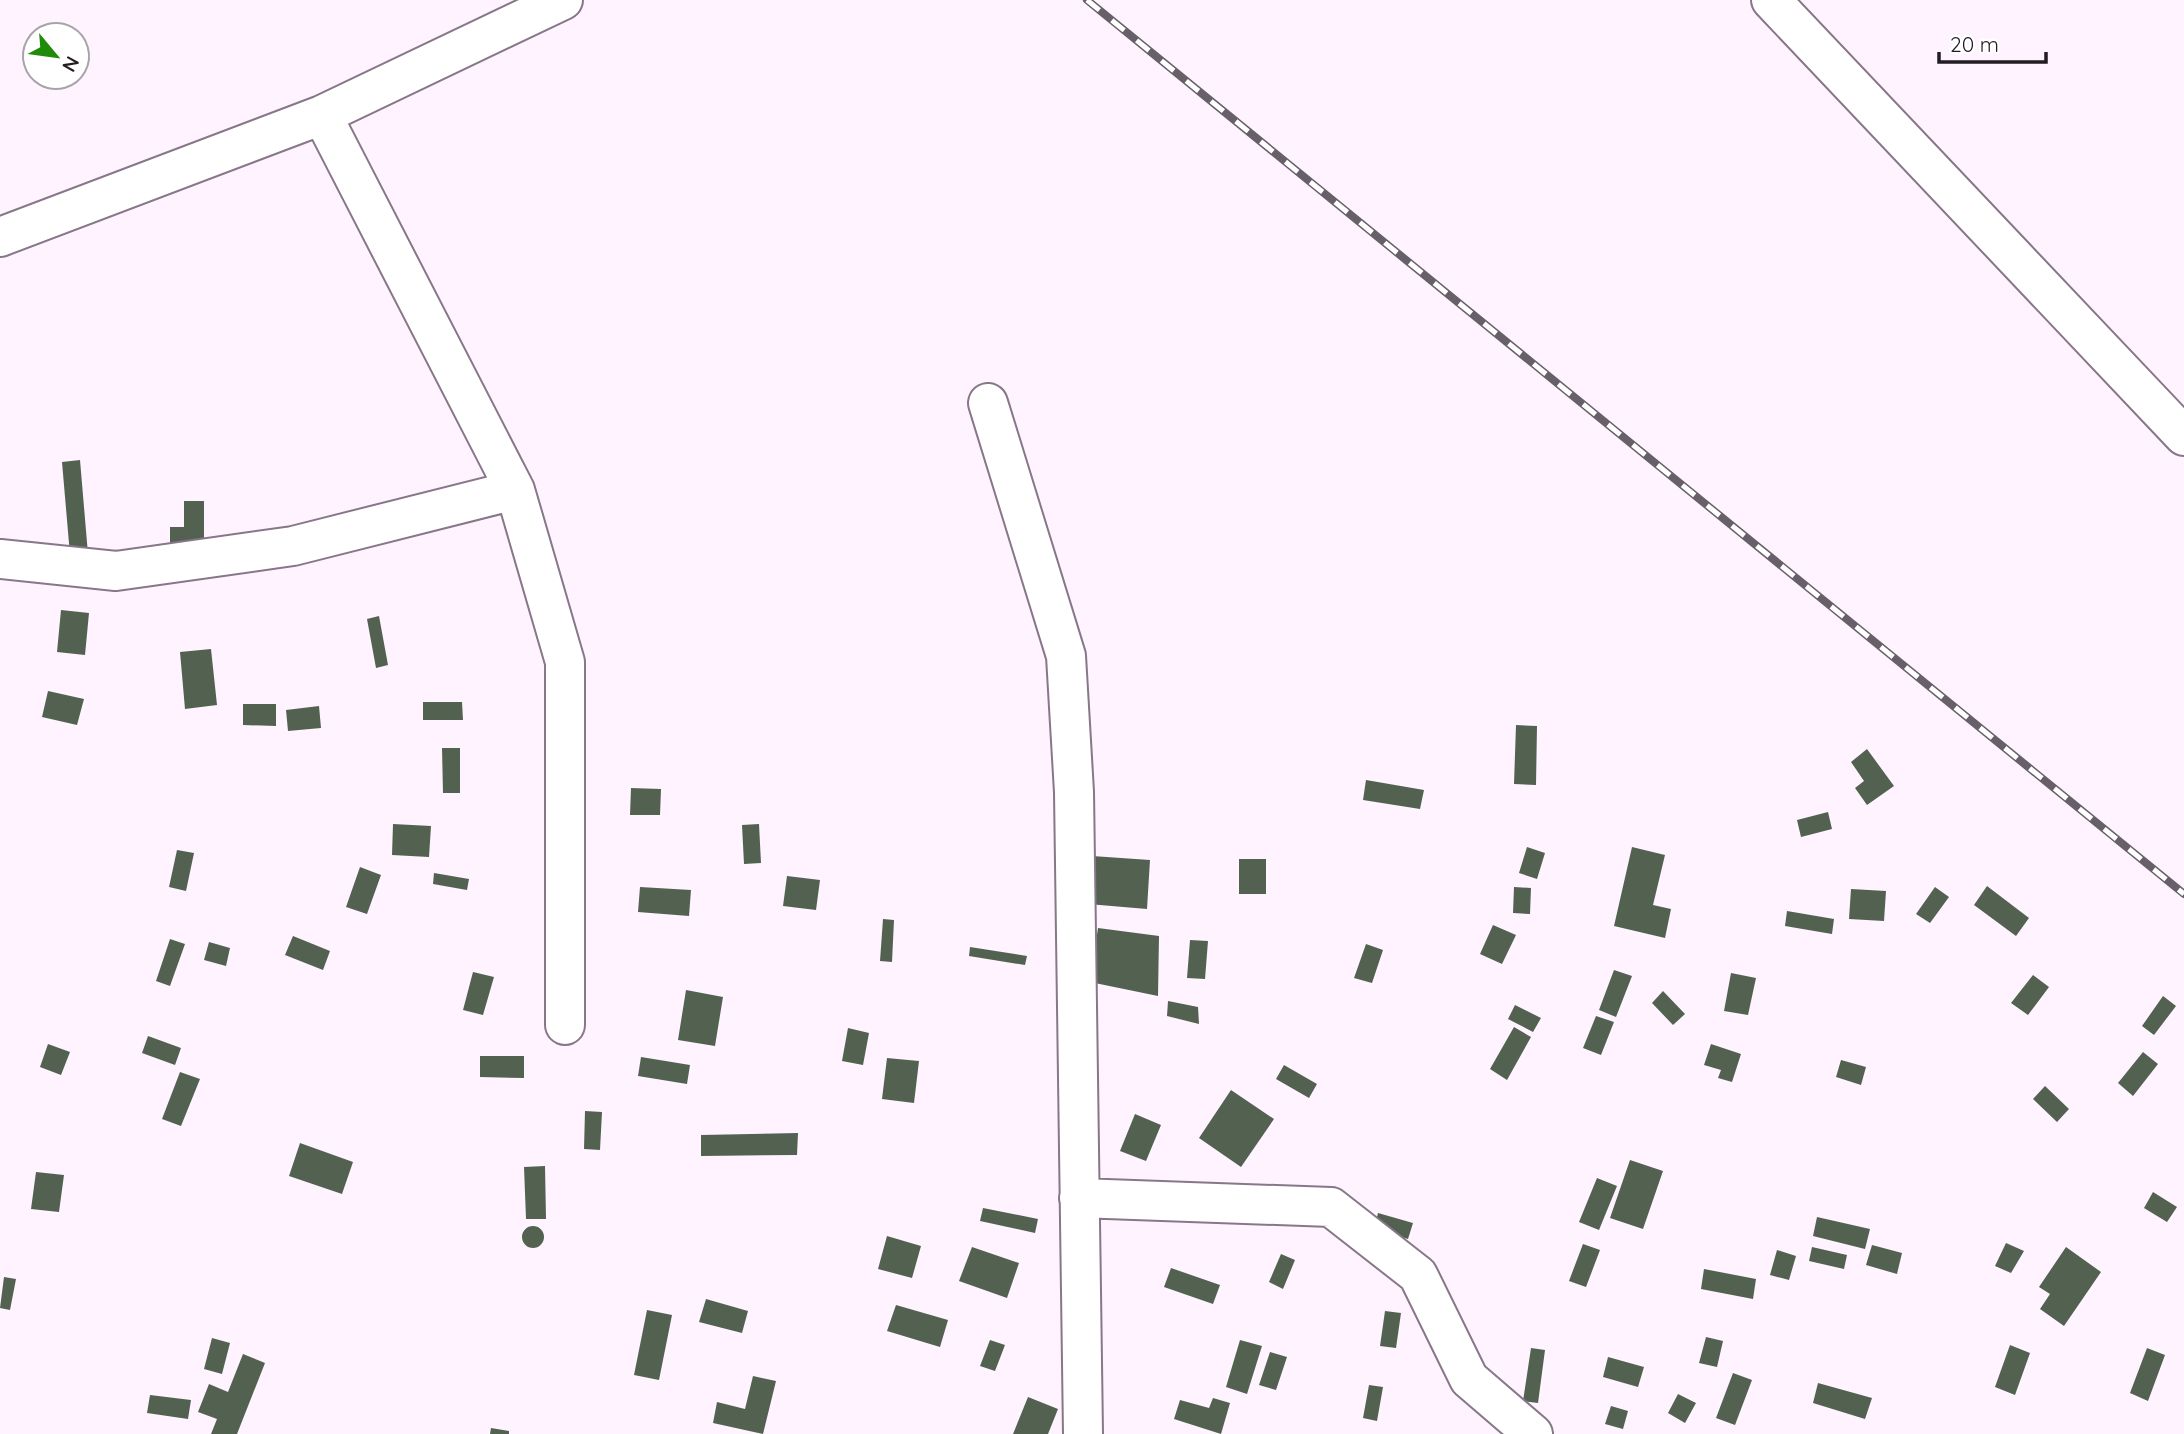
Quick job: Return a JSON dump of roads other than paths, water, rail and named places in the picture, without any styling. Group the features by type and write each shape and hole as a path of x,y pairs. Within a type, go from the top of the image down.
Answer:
{"street":[{"path":"0,237 321,115 563,0"},
{"path":"1771,0 2184,436"},
{"path":"321,115 515,490 565,662 565,1026"},
{"path":"988,402 1066,656 1074,792 1083,1434"},
{"path":"0,559 116,571 293,547 515,490"},
{"path":"1079,1198 1331,1207 1418,1275 1469,1379 1533,1434"}],"railway":[{"path":"1087,0 2184,894"}]}
